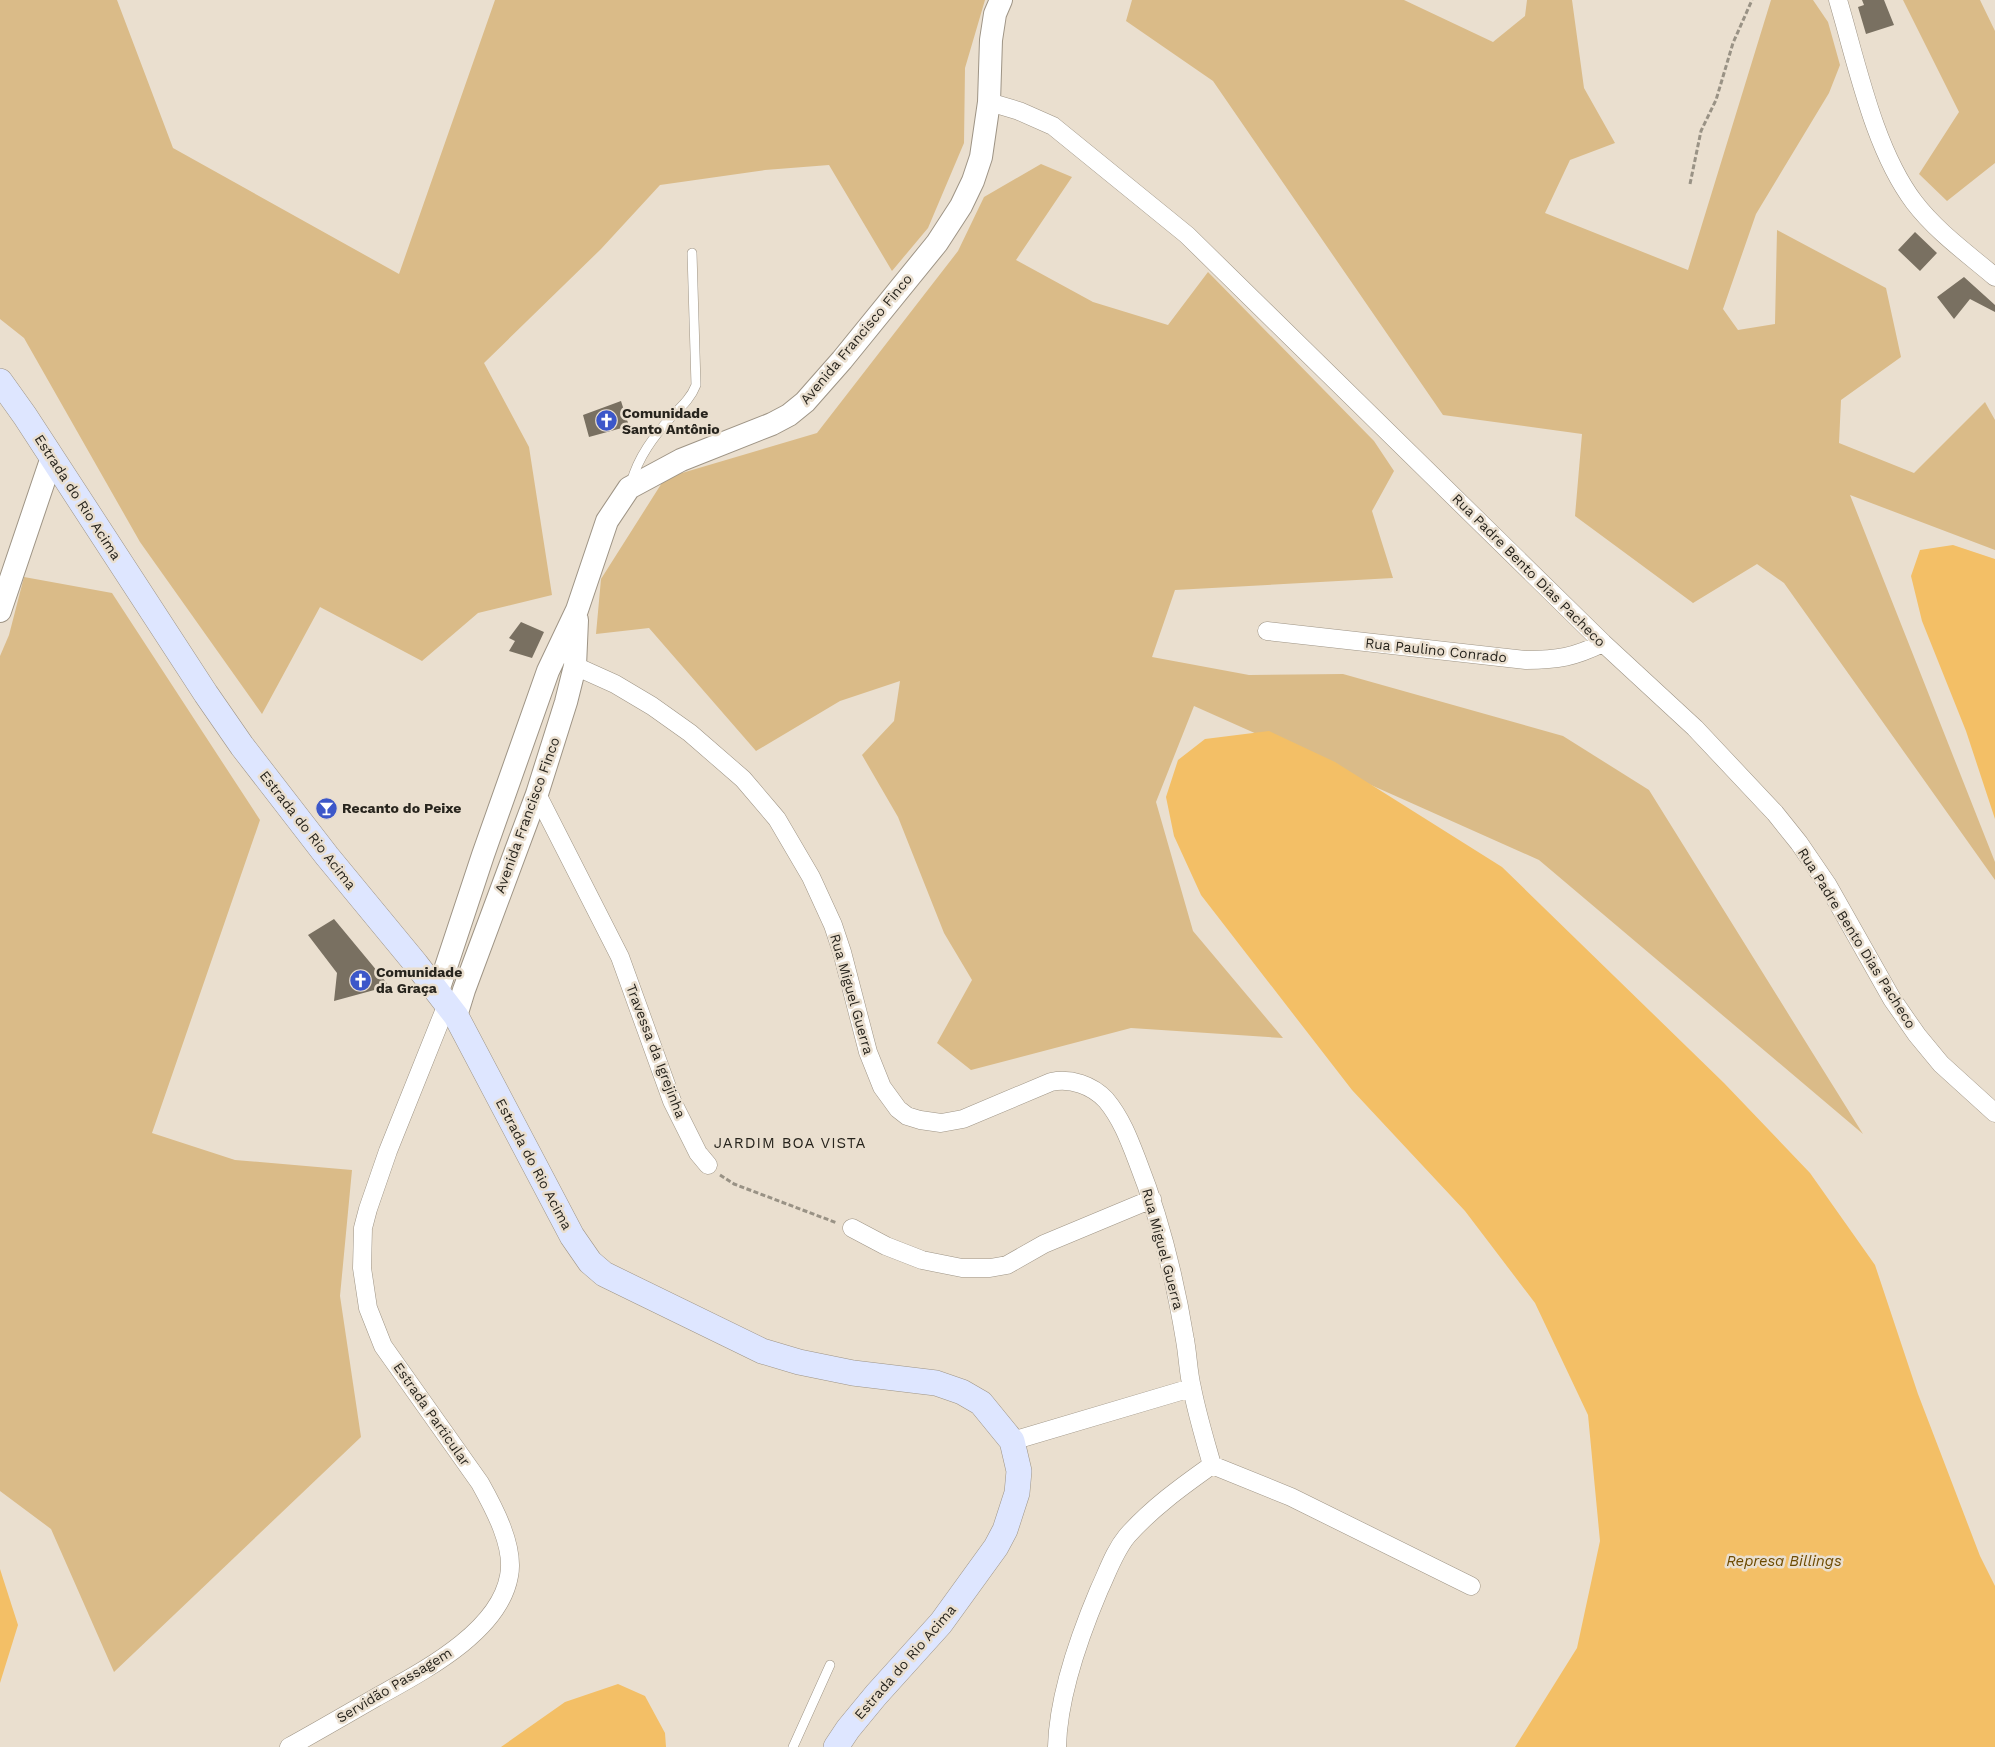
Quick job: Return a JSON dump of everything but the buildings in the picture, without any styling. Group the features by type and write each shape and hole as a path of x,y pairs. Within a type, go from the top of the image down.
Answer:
{"main road":[{"name":"Estrada do Rio Acima","path":"0,381 242,746 327,856 447,1004 572,1236 590,1262 604,1274 762,1351 799,1362 853,1373 936,1383 962,1392 981,1403 1012,1441 1018,1471 1017,1493 1005,1530 996,1548 941,1623 876,1695 836,1747"}],"street":[{"name":"Avenida Francisco Finco","path":"362,1268 362,1235 368,1209 388,1151 447,1004 483,855 548,671 577,610 607,521 630,488 682,460 772,424 789,415 805,402 842,360 937,243 961,206 973,181 981,157 989,102 991,40 995,14 1001,0"},
{"path":"1838,0 1874,124 1898,175 1914,202 1935,225 1995,277"},
{"name":"Rua Padre Bento Dias Pacheco","path":"989,102 1018,111 1053,126 1187,235 1603,644 1695,728 1775,813 1799,843 1827,884 1892,999 1917,1035 1941,1064 1995,1113"},
{"path":"0,611 52,457"},
{"name":"Avenida Francisco Finco","path":"447,1004 464,990 537,794 566,702 575,666 577,610"},
{"name":"Rua Paulino Conrado","path":"1267,631 1526,660 1556,660 1581,654 1603,644"},
{"path":"548,671 558,666 575,666"},
{"name":"Rua Miguel Guerra","path":"575,666 615,684 652,706 690,733 743,779 777,819 811,877 833,925 842,952 868,1052 882,1087 898,1109 907,1116 941,1123 963,1119 1051,1082 1063,1080 1080,1083 1094,1090 1105,1100 1127,1133 1152,1198 1174,1282 1192,1388 1212,1465"},
{"name":"Travessa da Igrejinha","path":"537,794 620,957 672,1101 698,1153 708,1165"},
{"path":"852,1228 886,1246 922,1260 962,1268 990,1268 1007,1265 1044,1244 1152,1198"},
{"name":"Estrada Particular","path":"362,1268 368,1308 383,1346 480,1483 496,1512 510,1557"},
{"path":"1012,1441 1192,1388"},
{"path":"1057,1747 1059,1716 1069,1676 1093,1604 1116,1551 1127,1536 1155,1508 1212,1465 1291,1497 1471,1586"},
{"name":"Servidão Passagem","path":"289,1747 444,1658 484,1623 497,1606 505,1591 510,1575 510,1557"}],"lane":[{"path":"630,488 635,469 648,446 687,401 696,385 692,253"},
{"path":"793,1747 830,1665"}],"path":[{"path":"1690,184 1701,130 1716,100 1733,43 1752,0"},
{"path":"708,1165 734,1184 852,1228"}],"shaded area":[{"path":"0,0 117,0 173,148 399,274 495,0 985,0 965,68 964,143 928,228 892,271 829,165 765,170 660,185 601,249 484,363 529,447 552,595 478,613 422,661 320,607 262,714 140,542 24,338 0,319"},
{"path":"1132,0 1404,0 1493,42 1525,16 1527,0 1572,0 1584,88 1615,143 1570,160 1545,213 1688,270 1771,0 1813,0 1828,22 1840,65 1829,93 1756,214 1723,309 1738,330 1775,324 1777,230 1886,288 1901,357 1841,400 1839,443 1914,473 1985,402 1995,420 1995,550 1850,495 1995,862 1995,880 1784,583 1757,564 1693,603 1575,516 1582,434 1443,415 1213,81 1126,21"},
{"path":"1903,0 1980,0 1995,31 1995,163 1947,201 1919,174 1959,112"},
{"path":"1041,164 1072,177 1016,260 1093,302 1168,325 1208,272 1374,441 1394,471 1372,511 1393,578 1175,590 1152,657 1249,675 1343,674 1563,736 1649,790 1863,1134 1539,860 1194,706 1156,802 1193,931 1283,1038 1131,1028 971,1070 937,1043 972,980 944,933 898,817 862,755 894,721 900,681 840,701 756,751 649,628 596,634 601,579 665,478 817,433 958,251 984,197"},
{"path":"24,577 112,593 260,820 152,1133 235,1160 352,1170 340,1296 361,1437 114,1672 51,1529 0,1491 0,656 9,635"}],"water":[{"path":"1953,545 1995,559 1995,819 1966,731 1922,621 1911,576 1920,550"},
{"name":"Represa Billings","path":"1269,731 1335,762 1502,867 1724,1083 1810,1173 1875,1265 1918,1394 1980,1556 1995,1586 1995,1747 1515,1747 1577,1648 1600,1541 1588,1415 1535,1303 1465,1211 1352,1090 1201,895 1174,836 1166,797 1178,760 1205,739"},
{"path":"0,1569 18,1625 0,1683"},
{"path":"618,1684 645,1696 665,1733 666,1747 501,1747 565,1702"}],"place":[{"name":"Comunidade Santo Antônio","path":"606,421"},
{"name":"Recanto do Peixe","path":"326,808"},
{"name":"Comunidade da Graça","path":"360,980"}],"district":[{"name":"JARDIM BOA VISTA","path":"790,1143"}]}
